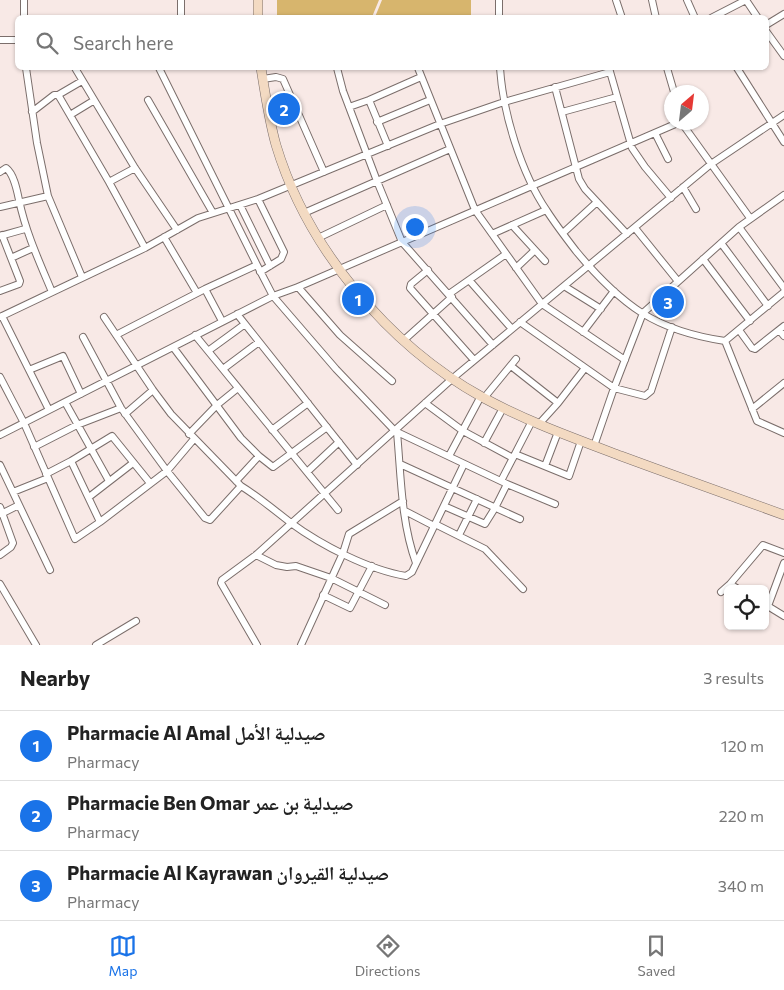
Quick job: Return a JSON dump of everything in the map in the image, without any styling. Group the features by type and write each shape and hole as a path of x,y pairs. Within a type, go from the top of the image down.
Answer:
{"street":[{"path":"24,0 24,15"},
{"path":"181,0 181,15"},
{"path":"258,0 258,15"},
{"path":"499,0 499,15"},
{"path":"616,0 621,15"},
{"path":"652,0 655,15"},
{"path":"687,0 694,15"},
{"path":"716,15 738,2 746,0 756,15"},
{"path":"769,24 783,17"},
{"path":"0,40 15,40"},
{"path":"769,41 778,46 784,56"},
{"path":"778,46 784,42"},
{"path":"26,70 36,143 48,196 82,277"},
{"path":"75,70 135,168 177,230"},
{"path":"160,70 273,296 336,369 396,431 464,464 555,504"},
{"path":"261,70 276,144 291,186 304,213 338,269 404,340 452,378 502,408 594,446 784,515"},
{"path":"338,70 349,107 402,242 493,345"},
{"path":"419,70 475,210 506,254 542,304 625,360"},
{"path":"500,70 504,102 519,152 532,186 546,210 588,266 614,291 643,313 672,327 725,342"},
{"path":"49,410 1,316 145,248 213,213 258,199 440,124 504,102 610,70 630,144 645,167 671,198"},
{"path":"668,70 672,85"},
{"path":"738,70 784,142"},
{"path":"263,79 276,77 283,79 324,172"},
{"path":"349,107 421,77"},
{"path":"32,112 54,95 58,95 82,81"},
{"path":"555,87 579,179 585,189 627,234"},
{"path":"58,95 110,182 145,248"},
{"path":"562,112 617,97"},
{"path":"148,100 213,213"},
{"path":"369,100 388,146"},
{"path":"377,122 430,100"},
{"path":"70,115 93,101"},
{"path":"257,645 221,583 222,580 256,555 396,431 452,378 711,164 784,115"},
{"path":"0,435 273,296 298,287 664,129"},
{"path":"687,130 750,218"},
{"path":"655,133 668,159"},
{"path":"304,213 450,149"},
{"path":"0,172 4,168 9,170 17,191 25,229 52,292"},
{"path":"110,182 135,168"},
{"path":"683,188 696,209"},
{"path":"594,446 643,313 677,280 739,227 784,195"},
{"path":"0,207 48,196"},
{"path":"116,335 205,289 270,266 281,259 284,252 258,199"},
{"path":"563,233 597,202"},
{"path":"240,205 270,266"},
{"path":"318,238 387,205"},
{"path":"492,234 546,210"},
{"path":"512,225 545,261"},
{"path":"739,227 784,288"},
{"path":"634,228 677,280"},
{"path":"0,291 20,283 1,236 25,229"},
{"path":"164,237 197,294"},
{"path":"721,243 768,306"},
{"path":"11,258 33,248"},
{"path":"516,268 534,251"},
{"path":"404,340 450,296 506,254"},
{"path":"703,259 750,321"},
{"path":"428,270 410,288 474,360"},
{"path":"469,280 512,329"},
{"path":"564,286 601,309"},
{"path":"298,287 340,335 392,381"},
{"path":"205,289 222,322"},
{"path":"583,332 614,291"},
{"path":"725,342 784,292"},
{"path":"237,314 357,465"},
{"path":"104,317 152,390 171,414 238,484 323,544 372,566 406,576 412,572 464,464"},
{"path":"520,322 614,388 640,395 649,394 651,391 672,327"},
{"path":"208,351 245,324"},
{"path":"739,330 752,348 755,349 781,328 784,336"},
{"path":"195,335 338,510"},
{"path":"83,337 121,408 167,471 208,520 259,456"},
{"path":"222,369 259,342"},
{"path":"725,342 757,421 760,424 784,433"},
{"path":"173,347 241,438 273,467 327,427"},
{"path":"29,370 63,356 81,394"},
{"path":"449,456 482,397 516,359"},
{"path":"511,366 558,403"},
{"path":"444,506 467,518 485,524 495,508 514,456 535,423 558,403 584,368"},
{"path":"0,377 24,423 75,539 167,471 194,440"},
{"path":"752,409 784,383"},
{"path":"189,434 217,405 238,388"},
{"path":"126,414 152,390"},
{"path":"65,402 109,481"},
{"path":"272,430 308,403"},
{"path":"425,403 463,431 484,443 569,476 581,441"},
{"path":"34,447 77,425 121,408"},
{"path":"484,443 502,408"},
{"path":"396,431 409,545 416,564"},
{"path":"545,466 558,432"},
{"path":"13,492 47,476 112,436 150,484"},
{"path":"307,472 339,442"},
{"path":"71,461 100,522"},
{"path":"89,496 133,463"},
{"path":"400,464 520,519"},
{"path":"0,465 50,570"},
{"path":"459,535 477,499"},
{"path":"301,645 343,553 347,538 354,529 403,501"},
{"path":"0,555 13,544 1,511 19,505"},
{"path":"405,511 485,549 524,589"},
{"path":"721,592 763,545 784,553"},
{"path":"256,555 276,564 287,567 296,566 330,578 385,605"},
{"path":"769,598 784,563"},
{"path":"323,595 349,608 352,607 372,566"},
{"path":"0,584 36,645"},
{"path":"769,607 784,616"},
{"path":"96,645 136,621"}],"shaded area":[{"path":"277,0 379,0 373,15 277,15"},
{"path":"382,0 471,0 471,15 376,15"}],"place":[{"name":"Pharmacie Ben Omar صيدلية بن عمر","path":"284,109"},
{"name":"Pharmacie Al Amal صيدلية الأمل","path":"358,299"},
{"name":"Pharmacie Al Kayrawan صيدلية القيروان","path":"668,302"}]}
